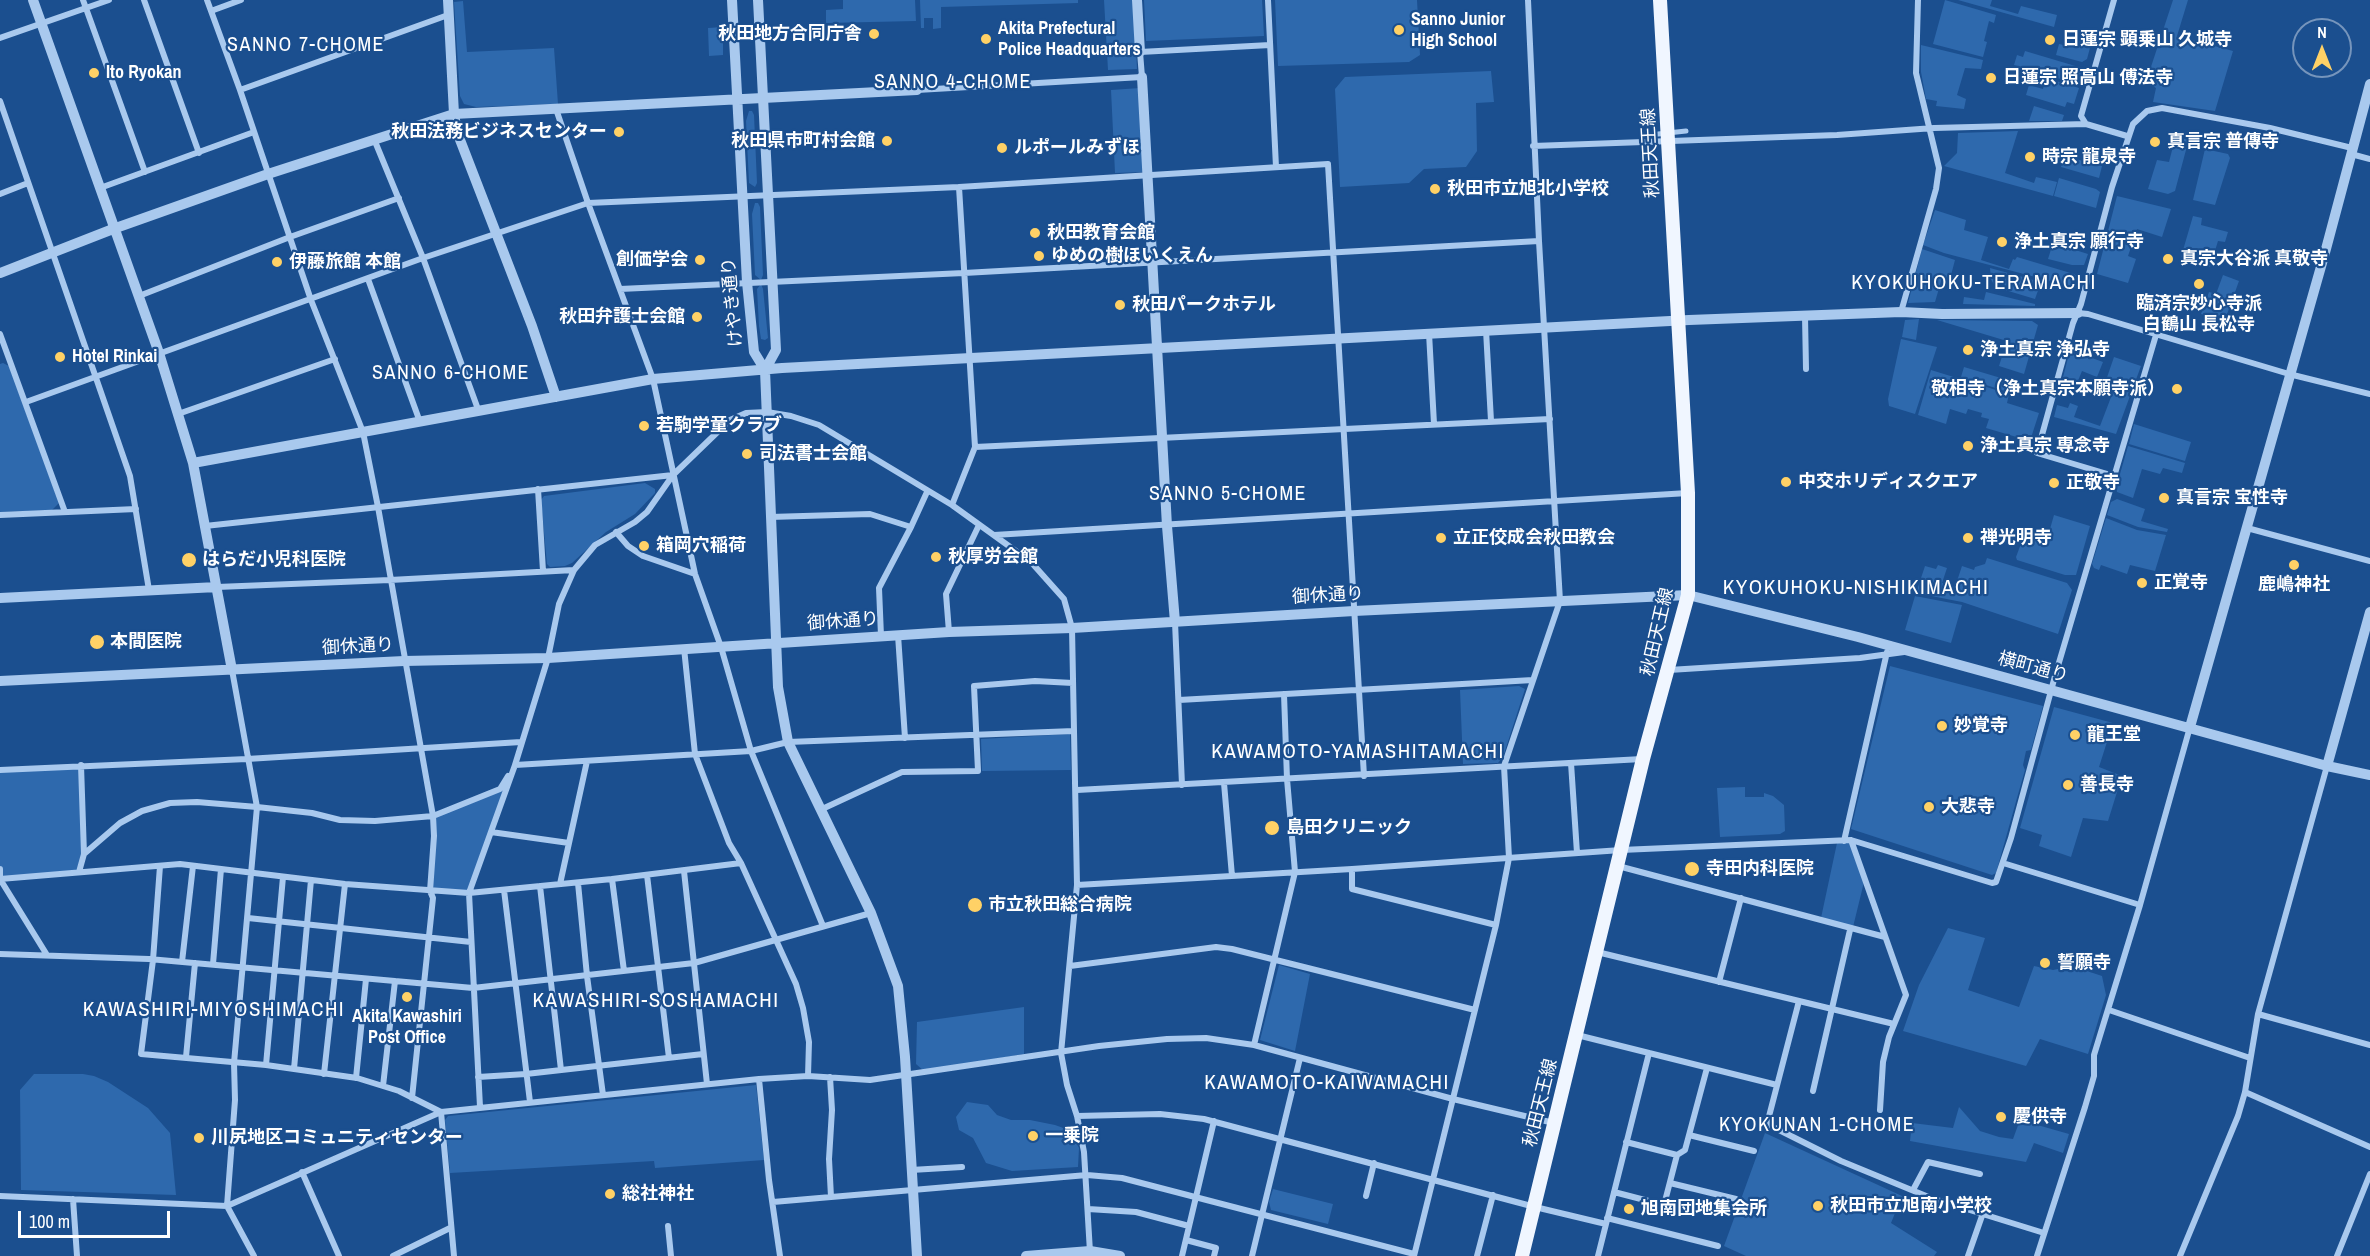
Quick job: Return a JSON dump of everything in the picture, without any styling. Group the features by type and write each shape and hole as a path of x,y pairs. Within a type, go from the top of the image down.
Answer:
{"main road":[{"name":"秋田天王線","path":"1522,1256 1643,759 1688,595 1688,493 1660,0"}],"street":[{"path":"33,0 159,353 193,463 257,807 234,1064 235,1100 227,1206 254,1256"},
{"path":"83,0 145,172"},
{"path":"0,39 109,0"},
{"path":"144,0 199,153"},
{"path":"207,0 312,300 363,432 378,507 433,816 430,891 433,898 412,1098"},
{"path":"211,11 241,0"},
{"path":"448,0 453,114 457,132 556,397"},
{"name":"けやき通り","path":"732,0 747,282 754,352 765,370 776,350 758,0"},
{"path":"1137,0 1167,526 1175,622 1182,785"},
{"path":"1268,0 1276,168"},
{"path":"773,1202 1087,1174 1122,1178 1414,1255 1496,925 1509,858 1504,766 1560,601 1533,146 1528,0"},
{"path":"1901,312 1936,189 1939,168 1916,73 1918,0"},
{"path":"2086,124 2081,117 2114,0"},
{"path":"240,90 448,15"},
{"path":"1140,52 1270,45"},
{"path":"0,273 113,229 268,174 453,114 1142,77"},
{"path":"2037,1256 2094,1076 2094,1055 2140,905 2326,249 2370,84"},
{"path":"0,101 130,476 150,590"},
{"path":"2114,476 2037,453 2127,136 2133,124 2147,111 2162,108 2270,128 2352,151 2370,159"},
{"path":"556,109 653,379 695,574 721,647 751,751 823,926"},
{"path":"1533,146 2086,124 2127,136"},
{"path":"0,131 9,128"},
{"path":"1648,135 1686,131"},
{"path":"99,188 254,132"},
{"path":"374,139 423,258 479,412"},
{"path":"26,402 496,232 588,202 742,198 959,187 1328,164 1364,776"},
{"path":"0,194 28,183"},
{"path":"952,505 975,447 959,187"},
{"path":"139,296 290,237 399,198"},
{"path":"620,289 964,273 1539,241"},
{"path":"368,279 420,422"},
{"path":"193,463 653,379 765,370 1429,333 1901,312 2088,314 2289,374 2370,394"},
{"path":"1805,316 1806,369"},
{"path":"1485,330 1491,421"},
{"path":"1429,333 1434,423"},
{"path":"0,334 65,512"},
{"path":"1077,885 1621,850 1848,840 1992,883 1996,882 2156,335"},
{"path":"0,357 7,355"},
{"path":"178,414 334,359"},
{"path":"765,370 778,687 788,742 871,913 898,986 917,1256"},
{"path":"480,1107 469,893 515,765 548,658 559,604 574,570 595,545 635,522 647,512 673,475 730,420 746,413 767,412 819,425 952,505 1031,562 1065,599 1072,628 1077,790 1077,885 1061,1053 1067,1085 1077,1116 1087,1174 1090,1253"},
{"path":"975,447 1550,419"},
{"path":"205,526 673,475"},
{"path":"538,489 543,571"},
{"path":"881,636 879,588 927,492"},
{"path":"993,535 1688,493"},
{"path":"0,516 136,509"},
{"path":"770,517 870,514 910,527"},
{"path":"949,632 946,594 979,525"},
{"path":"2247,528 2370,561"},
{"path":"616,532 628,546 643,556 695,574"},
{"path":"0,598 574,570"},
{"name":"横町通り","path":"1688,595 1887,650 1909,652 2327,766 2370,775"},
{"name":"御休通り","path":"0,681 404,662 548,658 949,632 1072,628 1354,611 1688,595"},
{"path":"2180,1256 2223,1157 2245,1092 2258,1014 2370,612"},
{"path":"898,635 905,738"},
{"path":"684,648 695,754 729,843 777,939 803,1008 808,1042 808,1076"},
{"path":"1668,670 1887,650 1848,840 1906,995 1882,1062 1880,1110"},
{"path":"1179,700 1533,680"},
{"path":"820,810 902,772 978,771 974,686 1035,681 1073,683"},
{"path":"1254,1045 1295,872 1287,779 1284,694"},
{"path":"515,765 751,751 788,742 1074,731"},
{"path":"0,770 247,759 521,742"},
{"path":"1077,790 1643,759"},
{"path":"560,884 587,761"},
{"path":"1571,763 1577,853"},
{"path":"79,872 84,854 81,765"},
{"path":"84,854 120,822 142,811 171,803 197,802 257,807 312,813 340,820 375,821 433,816 500,789 515,765"},
{"path":"1224,783 1232,876"},
{"path":"491,832 569,843"},
{"path":"0,879 180,864 345,884 469,893 578,883 741,863"},
{"path":"2003,863 2140,905"},
{"path":"160,866 153,960 141,1054 186,1057 234,1064 266,1065 356,1078 383,1086 441,1112"},
{"path":"182,962 193,866"},
{"path":"1617,866 1741,897 1850,930 1885,938"},
{"path":"0,869 0,879 47,955"},
{"path":"213,964 221,869"},
{"path":"1352,869 1352,890 1496,925"},
{"path":"684,871 707,1084"},
{"path":"647,875 669,1058"},
{"path":"266,1065 283,877"},
{"path":"612,879 624,971"},
{"path":"294,1069 311,880"},
{"path":"578,883 587,976 603,1095"},
{"path":"324,1074 345,884"},
{"path":"540,886 561,1070"},
{"path":"504,890 530,1102"},
{"path":"1719,982 1741,897"},
{"path":"0,954 213,964 334,977 473,988 694,963 871,913"},
{"path":"248,918 471,942"},
{"path":"1813,1091 1850,930"},
{"path":"1070,966 1216,947 1475,1010"},
{"path":"1597,952 1894,1024"},
{"path":"186,1057 195,963"},
{"path":"356,1078 366,979"},
{"path":"383,1086 395,981"},
{"path":"1799,1000 1767,1124 1840,1161 1913,1190 2044,1233"},
{"path":"2109,1010 2250,1058"},
{"path":"2258,1014 2370,1045"},
{"path":"1577,1035 1777,1085"},
{"path":"0,1196 227,1206 441,1112 759,1079 808,1076 870,1080 1099,1046 1167,1039 1206,1038 1254,1045 1453,1099 1554,1123"},
{"path":"1598,1256 1649,1053"},
{"path":"478,1077 526,1074 703,1054"},
{"path":"1252,1256 1300,1058"},
{"path":"1614,1192 1664,1205 1677,1155 1685,1150 1707,1068"},
{"path":"830,1077 831,1197"},
{"path":"759,1079 780,1256"},
{"path":"2245,1092 2370,1147"},
{"path":"441,1112 454,1256"},
{"path":"1077,1116 1160,1114 1214,1121 1535,1207 1718,1246"},
{"path":"1182,1256 1214,1121"},
{"path":"1689,1135 1754,1150"},
{"path":"1626,1142 1677,1155"},
{"path":"1913,1190 1928,1162 1980,1174"},
{"path":"1365,1196 1374,1163"},
{"path":"911,1170 962,1167"},
{"path":"302,1172 339,1256"},
{"path":"2337,1256 2370,1174"},
{"path":"1670,1183 1736,1199"},
{"path":"1477,1256 1493,1195"},
{"path":"74,1199 77,1256"},
{"path":"1088,1209 1136,1212 1189,1226"},
{"path":"1968,1256 1983,1214"},
{"path":"668,1226 671,1256"},
{"path":"393,1256 450,1228"},
{"path":"1186,1240 1216,1248 1214,1256"},
{"path":"1026,1256 1090,1253 1120,1256"}],"shaded area":[{"path":"843,0 915,0 916,21 826,23 826,10 843,9"},
{"path":"920,0 1078,0 1078,3 941,7 941,28 933,29 933,18 924,18 924,28 921,28"},
{"path":"1104,0 1134,0 1137,69 1108,70"},
{"path":"1144,0 1262,0 1264,36 1146,41"},
{"path":"1275,0 1417,0 1420,55 1409,62 1278,66"},
{"path":"1945,0 1996,15 1994,23 1989,21 1983,57 1933,44"},
{"path":"1958,0 1992,0 1990,6 2018,14 2021,6 2057,15 2054,27"},
{"path":"2173,0 2188,0 2177,36 2233,51 2215,111 2153,102 2156,88 2146,82"},
{"path":"463,1 467,52 554,48 558,104 476,107 464,104 460,96 454,2"},
{"path":"723,27 723,55 709,56 708,28"},
{"path":"2070,37 2091,44 2087,59 2082,62 2056,55 2059,44 2068,46"},
{"path":"1921,45 1983,60 1981,69 1965,68 1957,95 1966,99 1964,109 1936,106 1937,101 1926,99 1921,72"},
{"path":"2025,51 2082,68 2085,72 2081,85 2014,65 2017,55 2023,57"},
{"path":"1491,71 1494,102 1476,103 1477,151 1466,167 1424,169 1409,183 1340,187 1335,89 1345,77"},
{"path":"2046,78 2079,88 2074,104 2067,102 2065,107 2026,95 2029,85 2043,89"},
{"path":"1140,88 1144,172 1115,173 1111,90"},
{"path":"2034,106 2064,115 2062,121 2029,121"},
{"path":"749,111 752,111 754,115 757,183 755,187 749,183 746,121"},
{"path":"2018,131 2005,173 2034,183 2036,177 2057,182 2053,196 1944,166 1957,153 1958,133"},
{"path":"2177,131 2190,135 2175,191 2168,194 2148,189 2157,160 2169,162"},
{"path":"2205,149 2228,154 2230,158 2215,205 2193,200"},
{"path":"2064,156 2102,166 2099,178 2061,167"},
{"path":"2059,178 2100,192 2096,208 2054,196"},
{"path":"2117,196 2171,209 2162,237 2137,229 2128,256 2136,259 2128,283 2097,274"},
{"path":"755,203 758,203 760,207 763,275 761,280 755,275 752,214"},
{"path":"1935,210 1966,220 1964,230 1988,237 1981,260 2009,269 2013,259 2017,257 2074,274 2079,278 2077,288 1944,253 1923,245"},
{"path":"2193,216 2202,218 2201,225 2228,232 2225,242 2218,241 2210,267 2181,257"},
{"path":"2053,243 2088,254 2084,265 2072,265 2048,259"},
{"path":"1922,249 1955,260 1950,279 1942,278 1935,302 1908,303"},
{"path":"1990,268 2041,282 2035,299 1995,287 1991,279"},
{"path":"2223,275 2239,281 2226,317 2220,315 2215,318 2201,314 2209,292 2216,294"},
{"path":"761,284 768,338 765,340 761,339 759,326 757,289"},
{"path":"1986,292 2035,304 2035,306 1963,304 1964,297 1984,300"},
{"path":"1919,319 1916,340 1902,337 1905,320"},
{"path":"1937,320 2032,321 2038,325 2024,374 1999,366 2007,341"},
{"path":"1901,339 1937,347 1915,414 1889,406 1888,399"},
{"path":"2070,350 2103,362 2097,377 2082,371 2075,388 2061,385"},
{"path":"2114,357 2141,366 2116,434 2054,417 2057,405 2068,408 2070,403 2078,406 2074,417 2100,426 2113,392 2103,389"},
{"path":"0,364 9,366 59,503 52,510 0,512"},
{"path":"1964,367 2011,381 2008,392 1961,377"},
{"path":"1931,370 2009,394 2007,403 2039,413 2030,441 1986,428 1989,419 1981,417 1982,413 1968,409 1966,414 1950,409 1946,424 1918,415"},
{"path":"2134,424 2191,442 2185,461 2129,444"},
{"path":"2128,446 2185,463 2182,473 2163,468 2160,474 2142,469 2133,498 2117,492 2116,488"},
{"path":"645,483 655,489 655,493 635,514 606,532 572,563 550,567 547,564 541,500 544,496"},
{"path":"2117,499 2145,509 2141,521 2168,529 2167,532 2138,527 2107,515 2111,502"},
{"path":"2054,515 2090,526 2076,575 2065,575 2017,560 2022,541 2028,537 2046,543"},
{"path":"2106,518 2137,530 2166,535 2155,571 2130,565 2127,574 2101,565 2099,570 2094,568 2092,564"},
{"path":"1987,558 2067,583 2072,590 2058,634 1962,602 1916,593 1925,566 1936,569 1938,565 1947,568 1942,583 1955,587 1962,566 1974,570 1975,567 1985,564"},
{"path":"1915,596 1962,605 1951,643 1905,630"},
{"path":"1890,666 2043,706 2031,750 2026,751 2023,765 2025,770 1996,873 1992,875 1851,829"},
{"path":"1519,686 1525,689 1503,757 1498,763 1463,764 1460,690"},
{"path":"2054,707 2113,723 2099,767 2122,776 2108,821 2083,818 2071,857 2039,846 2042,835 2020,828"},
{"path":"1070,734 1071,770 982,771 981,739"},
{"path":"81,765 84,854 79,872 0,879 0,770"},
{"path":"515,765 469,893 430,891 433,816 500,789"},
{"path":"1745,787 1745,797 1764,797 1764,793 1773,796 1784,805 1785,831 1780,834 1720,837 1717,788"},
{"path":"1837,843 1851,843 1864,882 1853,927 1821,918"},
{"path":"1948,928 1985,938 1968,990 2019,1007 2034,966 2053,970 2072,966 2102,976 2106,995 2088,1054 2040,1039 2026,1066 1903,1031 1919,985"},
{"path":"1279,965 1310,974 1295,1051 1260,1040"},
{"path":"1024,1007 1024,1054 924,1071 916,1064 917,1022"},
{"path":"34,1074 94,1076 108,1082 148,1108 170,1133 176,1195 21,1190 20,1090"},
{"path":"756,1085 764,1160 655,1168 654,1161 450,1173 445,1120 448,1116"},
{"path":"967,1102 988,1105 997,1115 1011,1120 1030,1120 1069,1130 1079,1148 1078,1167 1012,1171 986,1163 973,1138 959,1130 956,1117"},
{"path":"1959,1107 1980,1131 1999,1137 2013,1139 2020,1120 2069,1134 2063,1153 2034,1143 2026,1162 1910,1141 1912,1123 1953,1128"},
{"name":"秋田市立旭南小学校","path":"1765,1133 1902,1196 1891,1223 1937,1252 1934,1256 1746,1256 1724,1246"},
{"path":"1273,1189 1333,1204 1328,1224 1271,1210 1269,1202"}],"place":[{"name":"Sanno Junior High School","path":"1399,30"},
{"name":"秋田地方合同庁舎","path":"874,34"},
{"name":"Akita Prefectural Police Headquarters","path":"986,39"},
{"name":"日蓮宗 顕乗山 久城寺","path":"2050,40"},
{"name":"Ito Ryokan","path":"94,73"},
{"name":"日蓮宗 照高山 傅法寺","path":"1991,78"},
{"name":"秋田法務ビジネスセンター","path":"619,132"},
{"name":"秋田県市町村会館","path":"887,141"},
{"name":"真言宗 普傳寺","path":"2155,142"},
{"name":"ルポールみずほ","path":"1002,148"},
{"name":"時宗 龍泉寺","path":"2030,157"},
{"name":"秋田市立旭北小学校","path":"1435,189"},
{"name":"秋田教育会館","path":"1035,233"},
{"name":"浄土真宗 願行寺","path":"2002,242"},
{"name":"ゆめの樹ほいくえん","path":"1039,256"},
{"name":"真宗大谷派 真敬寺","path":"2168,259"},
{"name":"創価学会","path":"700,260"},
{"name":"伊藤旅館 本館","path":"277,262"},
{"name":"臨済宗妙心寺派 白鶴山 長松寺","path":"2199,284"},
{"name":"秋田パークホテル","path":"1120,305"},
{"name":"秋田弁護士会館","path":"697,317"},
{"name":"浄土真宗 浄弘寺","path":"1968,350"},
{"name":"Hotel Rinkai","path":"60,357"},
{"name":"敬相寺（浄土真宗本願寺派）","path":"2177,389"},
{"name":"若駒学童クラブ","path":"644,426"},
{"name":"浄土真宗 専念寺","path":"1968,446"},
{"name":"司法書士会館","path":"747,454"},
{"name":"中交ホリディスクエア","path":"1786,482"},
{"name":"正敬寺","path":"2054,483"},
{"name":"真言宗 宝性寺","path":"2164,498"},
{"name":"立正佼成会秋田教会","path":"1441,538"},
{"name":"禅光明寺","path":"1968,538"},
{"name":"箱岡穴稲荷","path":"644,546"},
{"name":"秋厚労会館","path":"936,557"},
{"name":"はらだ小児科医院","path":"189,560"},
{"name":"鹿嶋神社","path":"2294,565"},
{"name":"正覚寺","path":"2142,583"},
{"name":"本間医院","path":"97,642"},
{"name":"妙覚寺","path":"1942,726"},
{"name":"龍王堂","path":"2075,735"},
{"name":"善長寺","path":"2068,785"},
{"name":"大悲寺","path":"1929,807"},
{"name":"島田クリニック","path":"1272,828"},
{"name":"寺田内科医院","path":"1692,869"},
{"name":"市立秋田総合病院","path":"975,905"},
{"name":"誓願寺","path":"2045,963"},
{"name":"Akita Kawashiri Post Office","path":"407,997"},
{"name":"慶供寺","path":"2001,1117"},
{"name":"一乗院","path":"1033,1136"},
{"name":"川尻地区コミュニティセンター","path":"199,1138"},
{"name":"総社神社","path":"610,1194"},
{"name":"秋田市立旭南小学校","path":"1818,1206"},
{"name":"旭南団地集会所","path":"1629,1209"}],"district":[{"name":"SANNO 7-CHOME","path":"306,46"},
{"name":"SANNO 4-CHOME","path":"953,83"},
{"name":"KYOKUHOKU-TERAMACHI","path":"1974,283"},
{"name":"SANNO 6-CHOME","path":"451,374"},
{"name":"SANNO 5-CHOME","path":"1228,495"},
{"name":"KYOKUHOKU-NISHIKIMACHI","path":"1856,588"},
{"name":"KAWAMOTO-YAMASHITAMACHI","path":"1358,752"},
{"name":"KAWASHIRI-SOSHAMACHI","path":"656,1001"},
{"name":"KAWASHIRI-MIYOSHIMACHI","path":"214,1010"},
{"name":"KAWAMOTO-KAIWAMACHI","path":"1327,1083"},
{"name":"KYOKUNAN 1-CHOME","path":"1817,1126"}]}
